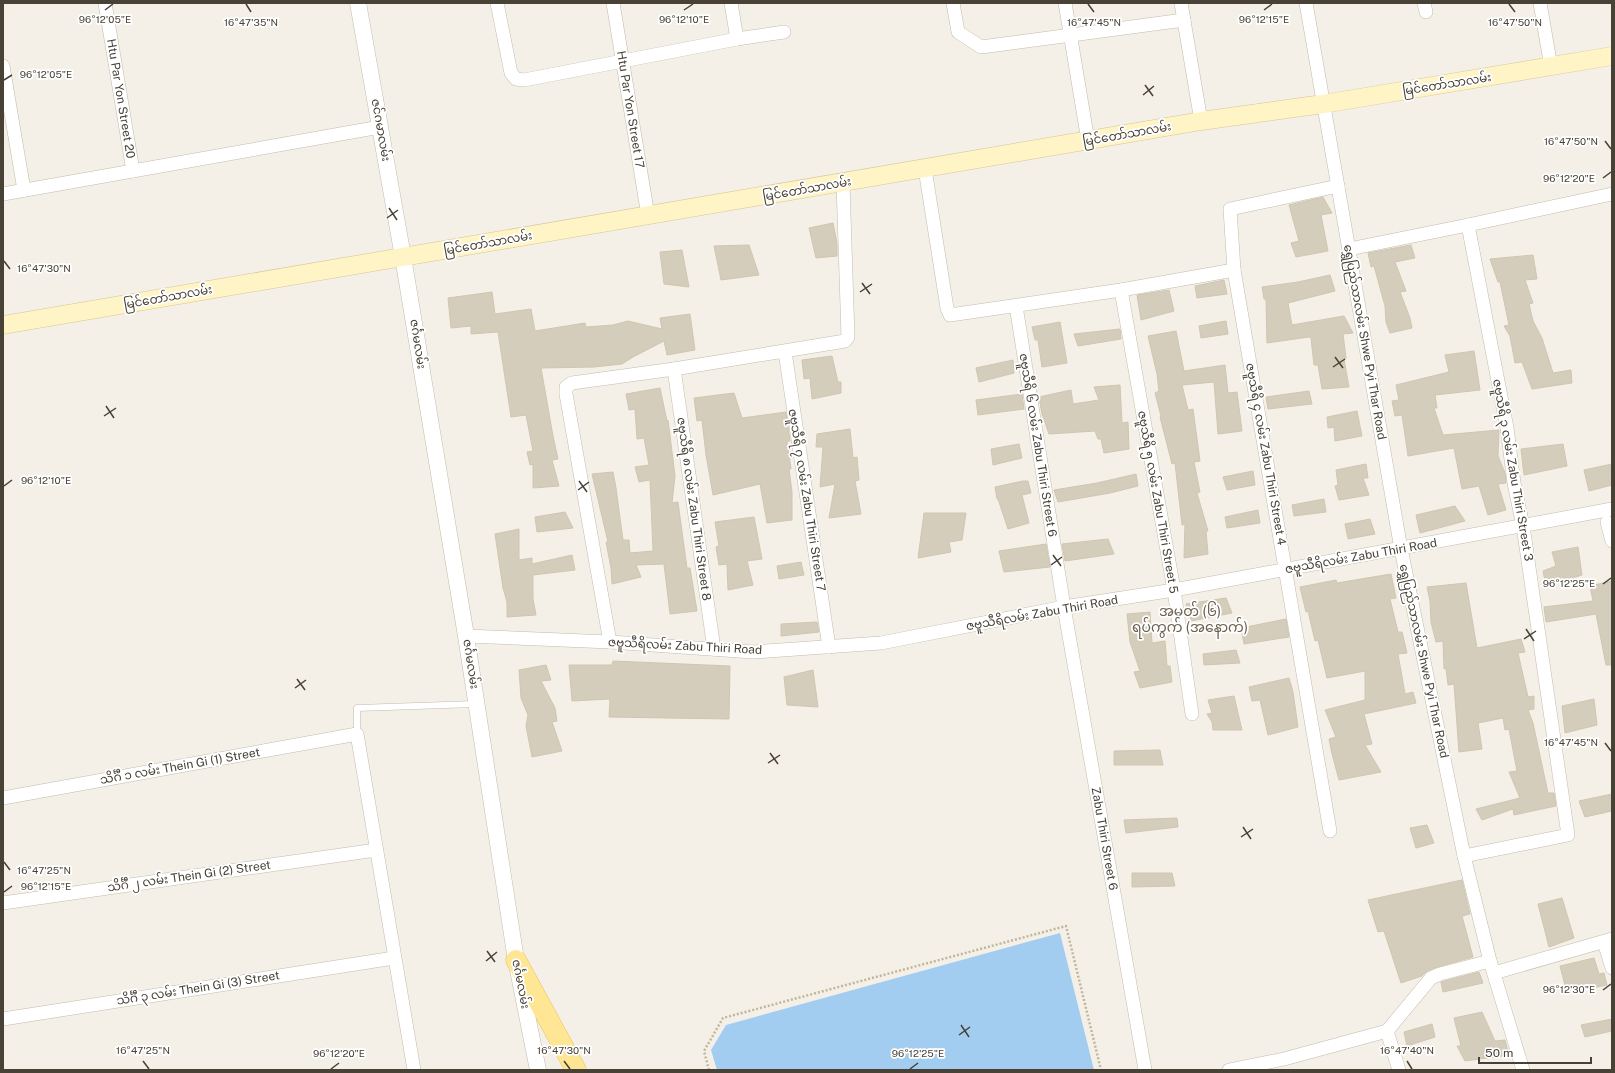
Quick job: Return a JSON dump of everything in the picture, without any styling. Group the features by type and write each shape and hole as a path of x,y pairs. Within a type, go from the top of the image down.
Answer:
{"main road":[{"name":"မြင်တော်သာလမ်း","path":"3,325 1201,121 1323,104 1612,56"},
{"path":"516,960 576,1070"}],"street":[{"name":"Htu Par Yon Street 20","path":"105,3 133,171"},
{"name":"ဇင်ဂမာလမ်း","path":"358,3 403,257"},
{"path":"497,3 511,73 516,79 524,80 737,39 784,32"},
{"name":"Htu Par Yon Street 17","path":"613,3 648,216"},
{"path":"731,3 737,39"},
{"path":"952,3 958,32 981,47 1184,20"},
{"path":"1065,3 1088,141"},
{"path":"1181,3 1201,121"},
{"name":"ရွှေပြည်သာလမ်း Shwe Pyi Thar Road","path":"1306,3 1401,549 1464,856 1492,967 1523,1070"},
{"path":"1540,3 1551,67"},
{"path":"3,66 24,190"},
{"path":"3,194 380,127"},
{"path":"925,169 947,308 950,316 1121,290 1234,270"},
{"path":"610,642 567,402 566,387 572,383 674,369 845,342 848,337 843,183"},
{"name":"ဇဗူသီရိ ၄ လမ်း Zabu Thiri Street 4","path":"1330,831 1234,270 1230,209 1338,186"},
{"path":"1349,249 1612,194"},
{"name":"ဇဗူသီရိ ၃ လမ်း Zabu Thiri Street 3","path":"1464,856 1568,835 1523,526 1514,483 1507,428 1468,225"},
{"name":"ဇင်္ဂမလမ်း","path":"403,257 477,704 516,960 538,1070"},
{"name":"ဇဗူသီရိ ၅ လမ်း Zabu Thiri Street 5","path":"1121,290 1174,590 1192,714"},
{"name":"ဇဗူသီရိ ၆ လမ်း Zabu Thiri Street 6","path":"1016,306 1064,608"},
{"name":"ဇဗူသီရိ ၇ လမ်း Zabu Thiri Street 7","path":"785,352 830,647"},
{"name":"ဇဗူသီရိ ၈ လမ်း Zabu Thiri Street 8","path":"674,369 714,649"},
{"name":"ဇဗူသီရိလမ်း Zabu Thiri Road","path":"466,636 610,642 753,652 881,643 1064,608 1286,570 1612,509"},
{"path":"1607,522 1612,541"},
{"name":"Zabu Thiri Street 6","path":"1064,608 1145,1070"},
{"path":"357,734 414,1070"},
{"name":"သိင်္ဂီ ၁ လမ်း Thein Gi (1) Street","path":"3,798 357,734"},
{"name":"သိင်္ဂီ ၂ လမ်း Thein Gi (2) Street","path":"3,903 376,850"},
{"path":"1229,1070 1286,1064 1387,1031 1431,978 1440,974 1492,967 1608,940 1612,968"},
{"name":"သိင်္ဂီ ၃ လမ်း Thein Gi (3) Street","path":"3,1019 394,958"},
{"path":"1387,1031 1399,1070"}],"lane":[{"path":"357,734 357,708 477,704"}],"path":[{"path":"710,1070 704,1051 723,1018 1066,926 1100,1070"}],"water":[{"path":"1060,933 1094,1070 717,1070 711,1050 726,1025"}],"building":[{"path":"1323,197 1332,213 1321,215 1328,251 1296,257 1291,243 1299,241 1289,205"},
{"path":"833,223 837,243 837,256 816,258 809,228"},
{"path":"749,245 759,275 721,280 714,246"},
{"path":"1411,245 1415,258 1395,262 1406,291 1400,292 1410,318 1412,328 1390,333 1386,322 1385,306 1374,266 1371,267 1368,253"},
{"path":"682,250 689,287 664,284 660,252"},
{"path":"1533,255 1537,279 1525,280 1533,303 1529,304 1533,321 1542,338 1553,373 1571,370 1572,383 1532,389 1522,362 1515,363 1510,336 1504,326 1509,325 1500,282 1498,282 1490,259"},
{"path":"1330,275 1335,291 1288,303 1292,325 1344,316 1353,333 1343,334 1346,358 1344,359 1349,387 1322,389 1318,365 1314,365 1311,338 1309,337 1267,343 1266,299 1264,299 1262,287 1298,282"},
{"path":"1224,280 1227,294 1197,298 1195,286"},
{"path":"1169,290 1174,311 1141,320 1137,295"},
{"path":"492,292 495,314 531,309 535,331 585,323 586,327 613,325 628,321 662,329 660,318 690,314 695,350 667,355 664,341 622,364 594,367 541,368 558,459 552,460 559,486 533,488 533,464 530,465 527,452 533,451 526,415 511,417 498,332 471,334 471,326 451,328 448,298"},
{"path":"1226,321 1228,334 1201,338 1199,326"},
{"path":"1060,322 1067,363 1042,367 1038,340 1035,340 1032,327"},
{"path":"1120,329 1121,339 1078,346 1074,334"},
{"path":"1176,331 1184,371 1225,365 1228,393 1237,392 1242,431 1218,434 1214,382 1182,385 1188,410 1193,409 1200,461 1194,462 1200,492 1197,493 1208,531 1206,531 1208,554 1184,558 1185,524 1182,525 1175,463 1172,464 1155,393 1159,391 1157,374 1148,336"},
{"path":"1474,351 1480,390 1435,395 1437,408 1434,408 1443,435 1499,430 1498,456 1505,473 1506,483 1498,484 1506,510 1488,515 1479,486 1462,489 1454,448 1408,456 1402,415 1395,416 1392,401 1399,400 1396,385 1449,372 1445,355"},
{"path":"832,356 838,382 841,382 841,393 812,399 810,378 804,379 802,360"},
{"path":"1013,360 1014,373 979,382 976,368"},
{"path":"1120,385 1122,423 1128,422 1129,449 1104,453 1101,439 1098,439 1095,431 1049,434 1042,414 1039,397 1071,390 1073,404 1099,400 1094,387"},
{"path":"660,388 667,421 668,420 675,476 672,503 678,502 687,568 690,568 697,611 670,614 664,564 636,565 641,577 612,584 611,568 606,542 608,542 592,474 613,472 623,540 629,540 630,553 653,551 650,480 639,482 635,467 649,465 644,438 637,439 635,409 629,410 626,394"},
{"path":"1309,391 1312,404 1268,409 1266,397"},
{"path":"734,393 742,418 786,412 790,441 787,441 791,469 789,469 792,492 792,520 767,523 760,484 713,495 702,420 697,421 694,398"},
{"path":"1022,394 1024,409 978,415 976,400"},
{"path":"1357,411 1362,436 1335,441 1334,427 1328,428 1327,417"},
{"path":"850,429 853,458 857,457 859,480 855,481 861,514 829,518 835,484 820,487 823,447 816,447 817,434"},
{"path":"1019,444 1022,458 993,465 991,449"},
{"path":"1563,444 1567,466 1524,475 1521,449"},
{"path":"1366,464 1368,478 1363,478 1369,495 1339,500 1335,486 1338,485 1336,470"},
{"path":"1612,464 1612,485 1589,491 1584,470"},
{"path":"1253,471 1255,485 1227,490 1223,477"},
{"path":"1136,474 1138,486 1110,493 1058,502 1054,490 1097,483"},
{"path":"1028,481 1031,493 1022,495 1029,523 1008,529 997,499 995,487"},
{"path":"1324,499 1326,512 1294,516 1292,505"},
{"path":"1455,506 1465,521 1420,533 1416,515"},
{"path":"1258,510 1260,523 1227,528 1225,517"},
{"path":"565,512 573,528 537,532 535,517"},
{"path":"924,513 966,513 962,540 949,542 951,552 918,558"},
{"path":"754,517 762,559 747,561 753,585 728,590 727,564 719,565 716,547 719,546 715,522"},
{"path":"1370,519 1375,534 1348,539 1345,524"},
{"path":"519,529 519,560 532,558 532,564 572,555 575,570 533,575 533,599 536,615 507,617 507,602 503,588 495,534"},
{"path":"1108,539 1114,554 1065,561 1062,544"},
{"path":"1046,544 1050,567 1004,572 999,551"},
{"path":"1578,547 1582,575 1546,586 1543,571 1556,566 1552,552"},
{"path":"801,562 804,575 779,579 777,566"},
{"path":"1391,574 1396,598 1390,599 1398,632 1402,632 1407,653 1398,654 1405,694 1413,692 1416,703 1364,714 1372,744 1365,745 1381,772 1339,780 1329,739 1336,737 1325,710 1365,700 1365,671 1327,678 1318,640 1315,641 1308,611 1306,612 1300,587 1336,580 1337,583"},
{"path":"1612,581 1612,665 1606,665 1596,614 1546,622 1544,607 1593,601 1590,586"},
{"path":"1466,583 1477,648 1521,639 1525,652 1518,653 1528,697 1534,696 1534,709 1528,710 1533,723 1548,793 1554,793 1556,806 1514,815 1513,809 1482,820 1476,809 1520,798 1509,772 1517,771 1509,729 1505,730 1503,718 1478,723 1482,749 1459,752 1454,684 1448,685 1446,668 1444,669 1443,641 1436,642 1431,622 1430,601 1427,587"},
{"path":"1226,598 1232,613 1191,621 1186,604"},
{"path":"1150,612 1152,643 1165,641 1167,666 1170,666 1172,682 1140,688 1134,672 1140,671 1130,642 1127,614"},
{"path":"1286,619 1289,637 1244,644 1241,628"},
{"path":"817,622 819,632 781,636 781,624"},
{"path":"1236,650 1240,663 1204,665 1203,654"},
{"path":"613,661 730,666 729,719 609,717 610,699 572,701 569,665 612,665"},
{"path":"546,665 551,680 541,681 555,708 557,721 552,722 562,751 532,757 526,726 528,715 521,698 519,670"},
{"path":"813,670 818,707 787,705 784,677"},
{"path":"1289,678 1293,692 1298,727 1268,735 1260,700 1252,701 1249,687"},
{"path":"1234,696 1242,730 1213,730 1212,722 1207,714 1212,713 1208,700"},
{"path":"1594,699 1597,725 1565,733 1562,706"},
{"path":"1160,750 1163,765 1114,765 1114,751"},
{"path":"1612,794 1612,811 1585,817 1579,801"},
{"path":"1177,818 1178,827 1126,833 1124,820"},
{"path":"1427,825 1434,843 1416,848 1410,828"},
{"path":"1132,873 1172,873 1175,886 1132,887"},
{"path":"1462,880 1470,914 1462,916 1473,957 1437,967 1427,971 1422,976 1401,983 1384,931 1378,932 1368,900"},
{"path":"1562,898 1574,938 1549,947 1538,904"},
{"path":"1594,958 1599,974 1604,973 1607,985 1567,993 1560,966"},
{"path":"1479,972 1483,983 1443,992 1441,982"},
{"path":"1482,1012 1495,1041 1505,1040 1509,1055 1465,1061 1457,1046 1461,1046 1454,1018"},
{"path":"1612,1019 1612,1031 1585,1037 1581,1025"},
{"path":"1432,1024 1435,1037 1407,1046 1404,1032"}],"district":[{"name":"အမှတ် (၆) ရပ်ကွက် (အနောက်)","path":"1190,620"}]}
